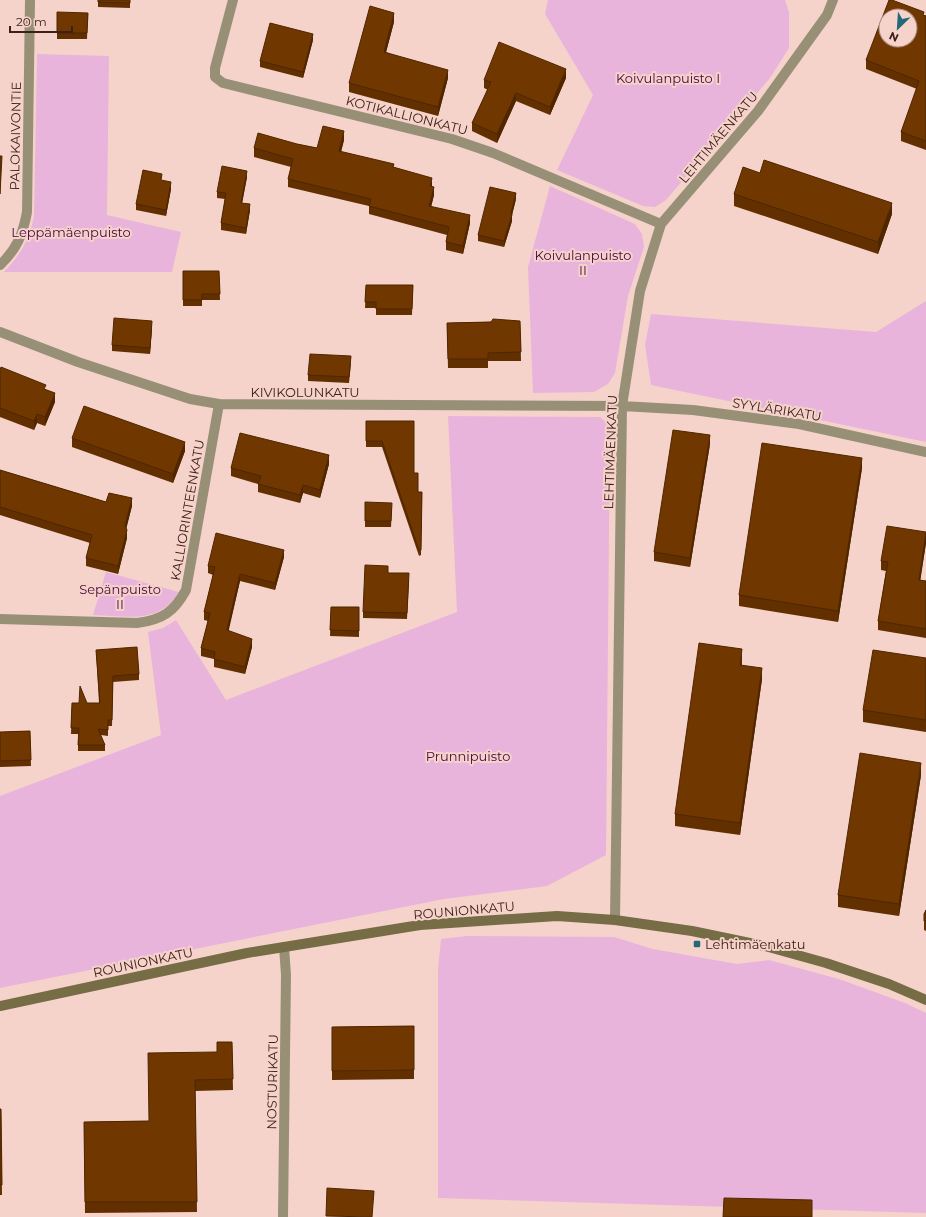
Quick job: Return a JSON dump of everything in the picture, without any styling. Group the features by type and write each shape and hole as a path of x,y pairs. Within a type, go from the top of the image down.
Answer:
{"main road":[{"name":"ROUNIONKATU","path":"0,1006 247,953 420,925 557,916 615,920 692,931 792,953 889,984 926,1000"}],"street":[{"name":"PALOKAIVONTIE","path":"0,265 13,251 23,233 27,212 30,0"},
{"name":"KOTIKALLIONKATU","path":"233,0 215,68 216,77 223,83 452,139 493,153 661,224"},
{"name":"LEHTIMÄENKATU","path":"615,920 622,406 640,291 661,224 758,111 827,15 833,0"},
{"name":"KIVIKOLUNKATU","path":"0,332 78,362 190,399 220,404 622,406"},
{"name":"KALLIORINTEENKATU","path":"0,619 137,623 153,621 167,614 179,603 186,590 220,404"},
{"name":"SYYLÄRIKATU","path":"622,406 693,410 799,424 926,452"},
{"name":"NOSTURIKATU","path":"283,1217 286,975 284,948"}],"green space":[{"name":"Koivulanpuisto I","path":"548,0 785,0 789,12 789,48 770,78 666,200 655,207 643,206 557,170 593,95 545,14"},
{"name":"Leppämäenpuisto","path":"37,54 109,56 107,215 181,232 172,272 4,272 23,247 34,217"},
{"name":"Koivulanpuisto II","path":"550,186 635,224 642,234 644,247 628,296 615,373 608,384 594,392 533,393 528,267"},
{"path":"926,301 926,442 651,385 645,345 651,314 876,332"},
{"name":"Prunnipuisto","path":"448,416 600,417 610,426 606,855 547,886 444,899 0,988 0,796 161,735 148,632 163,628 176,620 226,700 457,612"},
{"name":"Sepänpuisto II","path":"106,572 179,592 171,603 162,610 152,614 129,617 93,615"},
{"path":"467,936 614,937 653,949 737,964 769,960 839,979 905,1003 926,1013 926,1213 438,1198 438,969 441,939"}],"building":[{"path":"98,0 130,0 130,3 98,2"},
{"path":"889,0 913,8 886,8"},
{"path":"370,6 394,13 384,52 448,70 438,107 349,83"},
{"path":"918,10 924,12 923,15 926,16 926,141 901,132 919,81 866,60 878,29 878,48 918,48"},
{"path":"57,12 88,13 87,33 57,33"},
{"path":"270,23 313,34 303,72 260,61"},
{"path":"499,42 566,69 550,107 516,93 497,134 472,123 491,82 484,80"},
{"path":"323,126 344,131 339,151 394,164 393,167 432,178 430,186 434,187 429,206 470,215 463,246 446,242 449,227 369,206 371,199 288,179 293,159 254,148 258,133 317,148"},
{"path":"0,156 2,156 0,194"},
{"path":"764,160 892,203 878,242 734,194 743,167 760,173"},
{"path":"222,166 247,171 241,203 250,204 246,228 221,223 226,193 217,192"},
{"path":"143,170 162,174 161,180 171,182 166,210 136,204"},
{"path":"490,187 516,193 511,213 512,215 504,241 478,235"},
{"path":"183,271 219,271 220,294 202,294 202,300 183,300"},
{"path":"366,285 413,285 412,309 376,309 376,302 365,302"},
{"path":"114,318 152,321 150,348 112,345"},
{"path":"493,319 520,321 521,352 488,353 488,359 448,359 447,323 491,322"},
{"path":"310,354 351,356 349,377 308,375"},
{"path":"1,367 46,385 44,389 55,393 45,417 37,414 34,421 0,408"},
{"path":"84,406 185,442 173,474 72,438"},
{"path":"366,421 414,421 414,473 418,473 418,492 422,492 421,550 419,550 382,441 366,441"},
{"path":"673,430 710,435 690,558 654,552"},
{"path":"240,433 329,455 320,490 303,485 300,495 258,484 261,476 231,468"},
{"path":"762,443 862,458 838,611 739,595"},
{"path":"0,470 106,502 109,493 132,498 125,526 127,530 118,566 86,558 92,535 0,507"},
{"path":"365,502 392,503 391,521 365,521"},
{"path":"887,526 926,532 919,580 926,581 926,629 878,621 888,562 881,561"},
{"path":"216,533 284,550 275,583 240,574 227,630 252,639 245,667 214,659 215,652 201,648 210,613 204,612 215,567 208,566"},
{"path":"365,565 388,566 388,573 409,573 407,613 363,612"},
{"path":"331,607 359,607 359,631 330,630"},
{"path":"699,643 742,649 740,665 762,668 740,823 675,814"},
{"path":"137,647 139,674 113,676 112,720 108,720 108,730 98,729 105,745 78,745 79,728 71,728 72,703 79,703 80,686 87,703 100,703 96,650"},
{"path":"873,650 926,658 926,720 863,710"},
{"path":"30,731 31,760 0,761 0,732"},
{"path":"860,753 921,763 899,904 838,895"},
{"path":"926,910 926,922 924,921 924,914"},
{"path":"414,1026 414,1070 332,1071 332,1027"},
{"path":"217,1042 232,1042 233,1079 195,1080 197,1202 85,1202 84,1122 149,1121 148,1053 217,1052"},
{"path":"1,1109 2,1185 0,1185"},
{"path":"327,1188 374,1191 372,1217 326,1216"},
{"path":"724,1198 812,1200 812,1217 723,1217"}],"place":[{"name":"Lehtimäenkatu","path":"697,944"}]}
